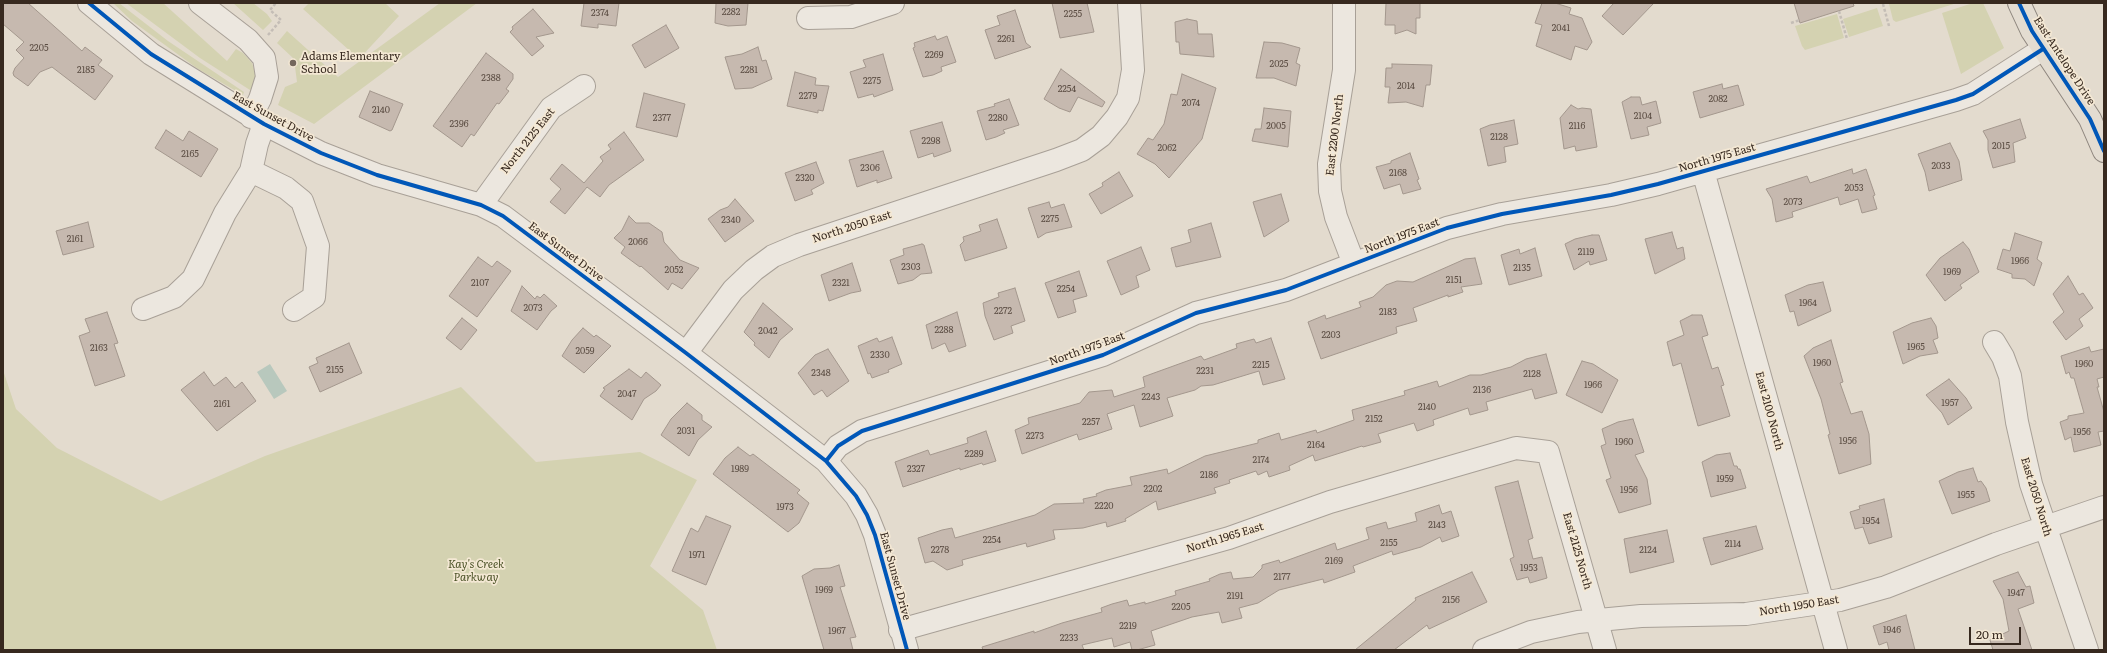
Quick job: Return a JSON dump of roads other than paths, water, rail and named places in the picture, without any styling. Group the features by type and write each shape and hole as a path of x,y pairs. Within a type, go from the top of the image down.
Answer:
{"main road":[{"name":"East Antelope Drive","path":"2019,3 2043,49 2090,119 2104,151"}],"street":[{"name":"East Sunset Drive","path":"89,3 151,54 257,121 321,153 377,175 481,205 503,216 686,353 826,461 856,496 868,515 904,640"},
{"path":"143,309 174,297 193,279 225,213 251,171 257,144 257,121 260,99 267,77 264,58 248,40 200,3"},
{"path":"808,18 851,17 893,3"},
{"name":"North 2050 East","path":"686,353 733,290 754,270 773,256 799,245 1056,160 1082,150 1101,136 1117,117 1128,98 1133,70 1129,3"},
{"name":"East 2200 North","path":"1344,3 1344,70 1329,164 1330,191 1336,217 1354,264"},
{"name":"North 1975 East","path":"826,461 838,446 862,431 1103,355 1196,313 1286,290 1447,228 1502,214 1612,195 1956,100 1973,94 2043,49"},
{"name":"North 2125 East","path":"481,205 551,108 584,86"},
{"path":"251,171 286,188 302,202 318,246 314,297 294,310"},
{"name":"East 2100 North","path":"1703,171 1836,650"},
{"name":"East 2050 North","path":"1994,342 2003,357 2010,376 2022,450 2031,484 2088,650"},
{"name":"North 1965 East","path":"904,640 1229,538 1345,497 1516,448 1548,452"},
{"name":"East 2125 North","path":"1548,452 1605,650"},
{"name":"North 1950 East","path":"1484,650 1530,632 1578,622 1642,616 1746,614 1823,603 1886,587 2045,526 2104,507"}],"place":[{"name":"Adams Elementary School","path":"293,63"}],"park label":[{"name":"Kay's Creek Parkway","path":"476,571"}]}
